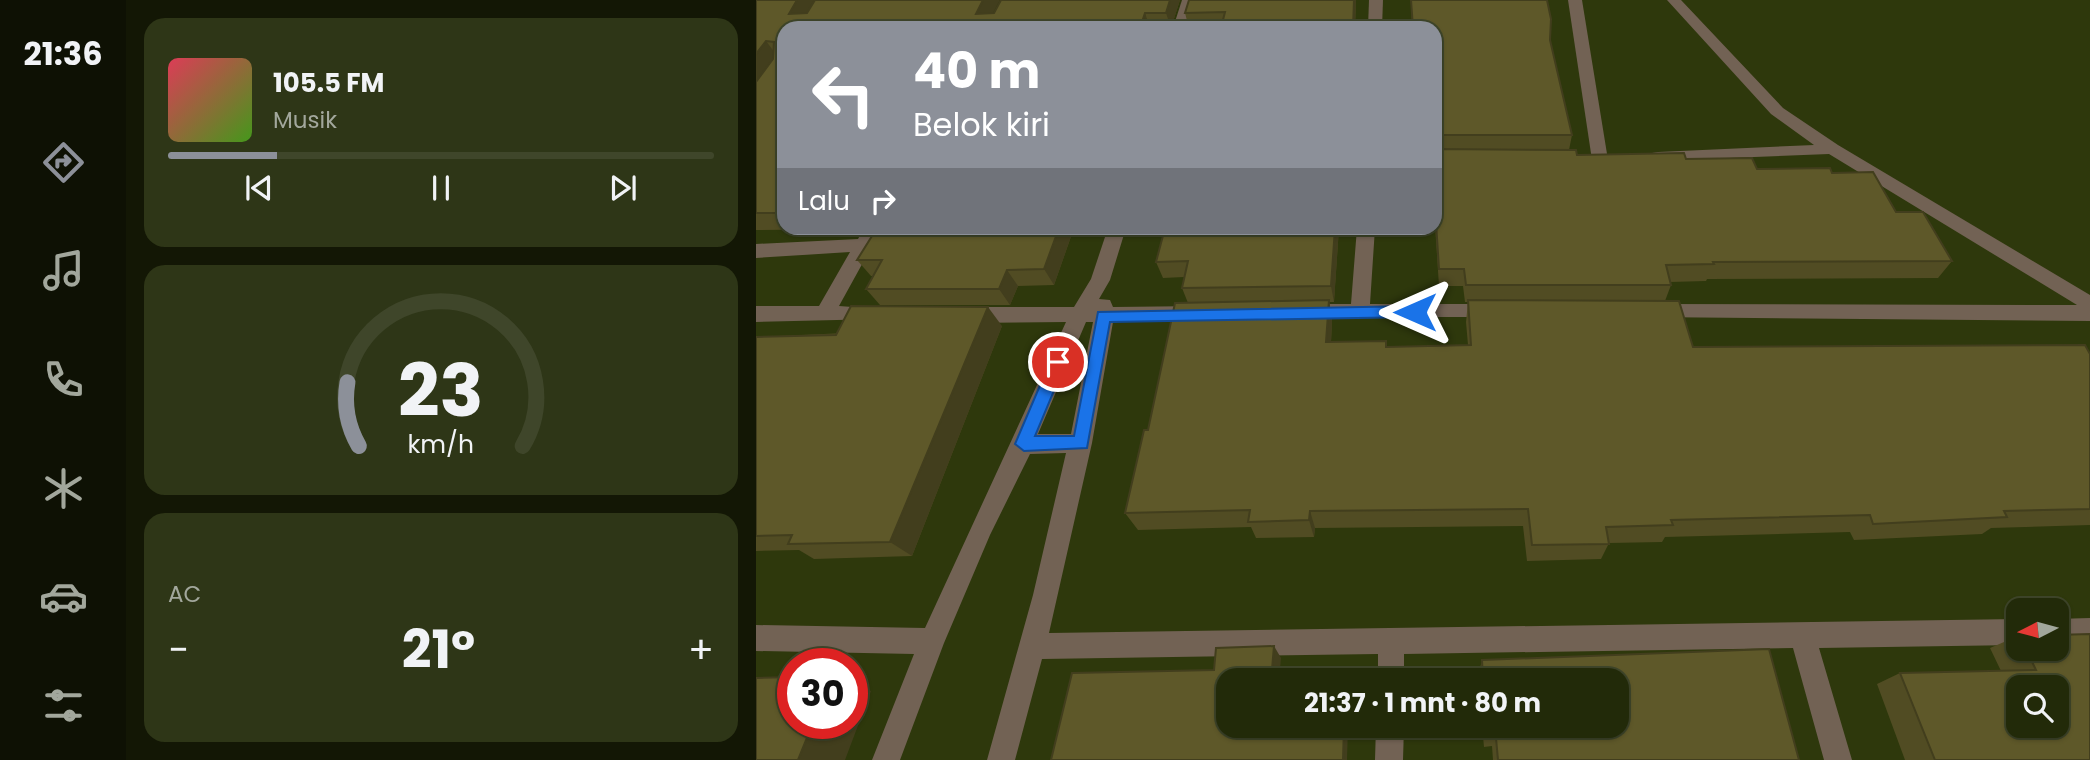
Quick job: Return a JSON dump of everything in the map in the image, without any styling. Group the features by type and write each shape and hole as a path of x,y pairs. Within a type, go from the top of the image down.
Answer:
{"street":[{"path":"1182,21 1189,0"},
{"path":"1375,21 1376,0"},
{"path":"1575,0 1600,159"},
{"path":"1674,0 1777,111 1832,149 2090,304"},
{"path":"1641,158 1832,149"},
{"path":"825,313 868,235"},
{"path":"886,760 932,641 981,529 1024,444 1079,316 1100,280 1115,235"},
{"path":"1360,311 1365,235"},
{"path":"756,251 862,245"},
{"path":"1001,760 1034,646 1081,443 1104,316 1100,280"},
{"path":"1279,313 1512,312"},
{"path":"1636,312 2090,313"},
{"path":"756,314 892,314"},
{"path":"945,315 1225,314"},
{"path":"1024,444 1081,443"},
{"path":"2069,632 2090,631"},
{"path":"1034,646 1803,638 2006,632"},
{"path":"756,638 932,641"},
{"path":"1803,638 1838,760"},
{"path":"1391,642 1391,668"},
{"path":"1389,760 1390,738"}],"building":[{"path":"756,0 797,0 789,14 807,13 815,0 983,0 976,14 994,13 1001,0 1170,0 1166,13 1145,13 1142,21 777,21 777,213 756,213 756,82 773,59 774,42 766,41 756,54"},
{"path":"1189,0 1354,0 1353,21 1223,21 1225,12 1185,13"},
{"path":"1411,0 1547,0 1551,19 1550,40 1572,135 1442,135 1442,21 1412,21"},
{"path":"1442,149 1576,150 1577,155 1684,153 1686,159 1752,158 1757,169 1830,168 1832,173 1873,172 1896,212 1923,212 1952,261 1713,262 1714,264 1666,265 1671,285 1466,285 1464,269 1439,269 1437,235 1442,235"},
{"path":"873,235 1056,235 1044,269 1007,270 999,289 866,289 882,260 857,260"},
{"path":"1163,235 1335,235 1331,286 1182,288 1188,261 1156,262"},
{"path":"1329,300 1326,342 1386,341 1386,347 1471,345 1468,300 1679,301 1693,347 2085,345 2090,354 2090,509 2004,511 2007,517 1873,524 1870,515 1671,520 1673,525 1606,527 1609,544 1532,545 1528,509 1310,511 1309,520 1248,522 1250,510 1125,513 1144,430 1148,430 1175,303"},
{"path":"851,306 988,307 890,542 788,544 792,535 756,536 756,337 836,335"},
{"path":"2090,634 2090,760 1935,760 1900,673 2036,670 2032,662 2069,661 2069,635"},
{"path":"1274,646 1272,668 1216,668 1216,738 1344,738 1343,760 1051,760 1072,673 1214,670 1216,648"},
{"path":"1769,649 1799,760 1498,760 1496,738 1629,738 1629,668 1482,668 1482,660"},
{"path":"777,677 777,739 807,739 798,760 756,760 756,678"}],"route":[{"path":"1058,362 1024,444 1081,443 1104,316 1415,312"}]}
